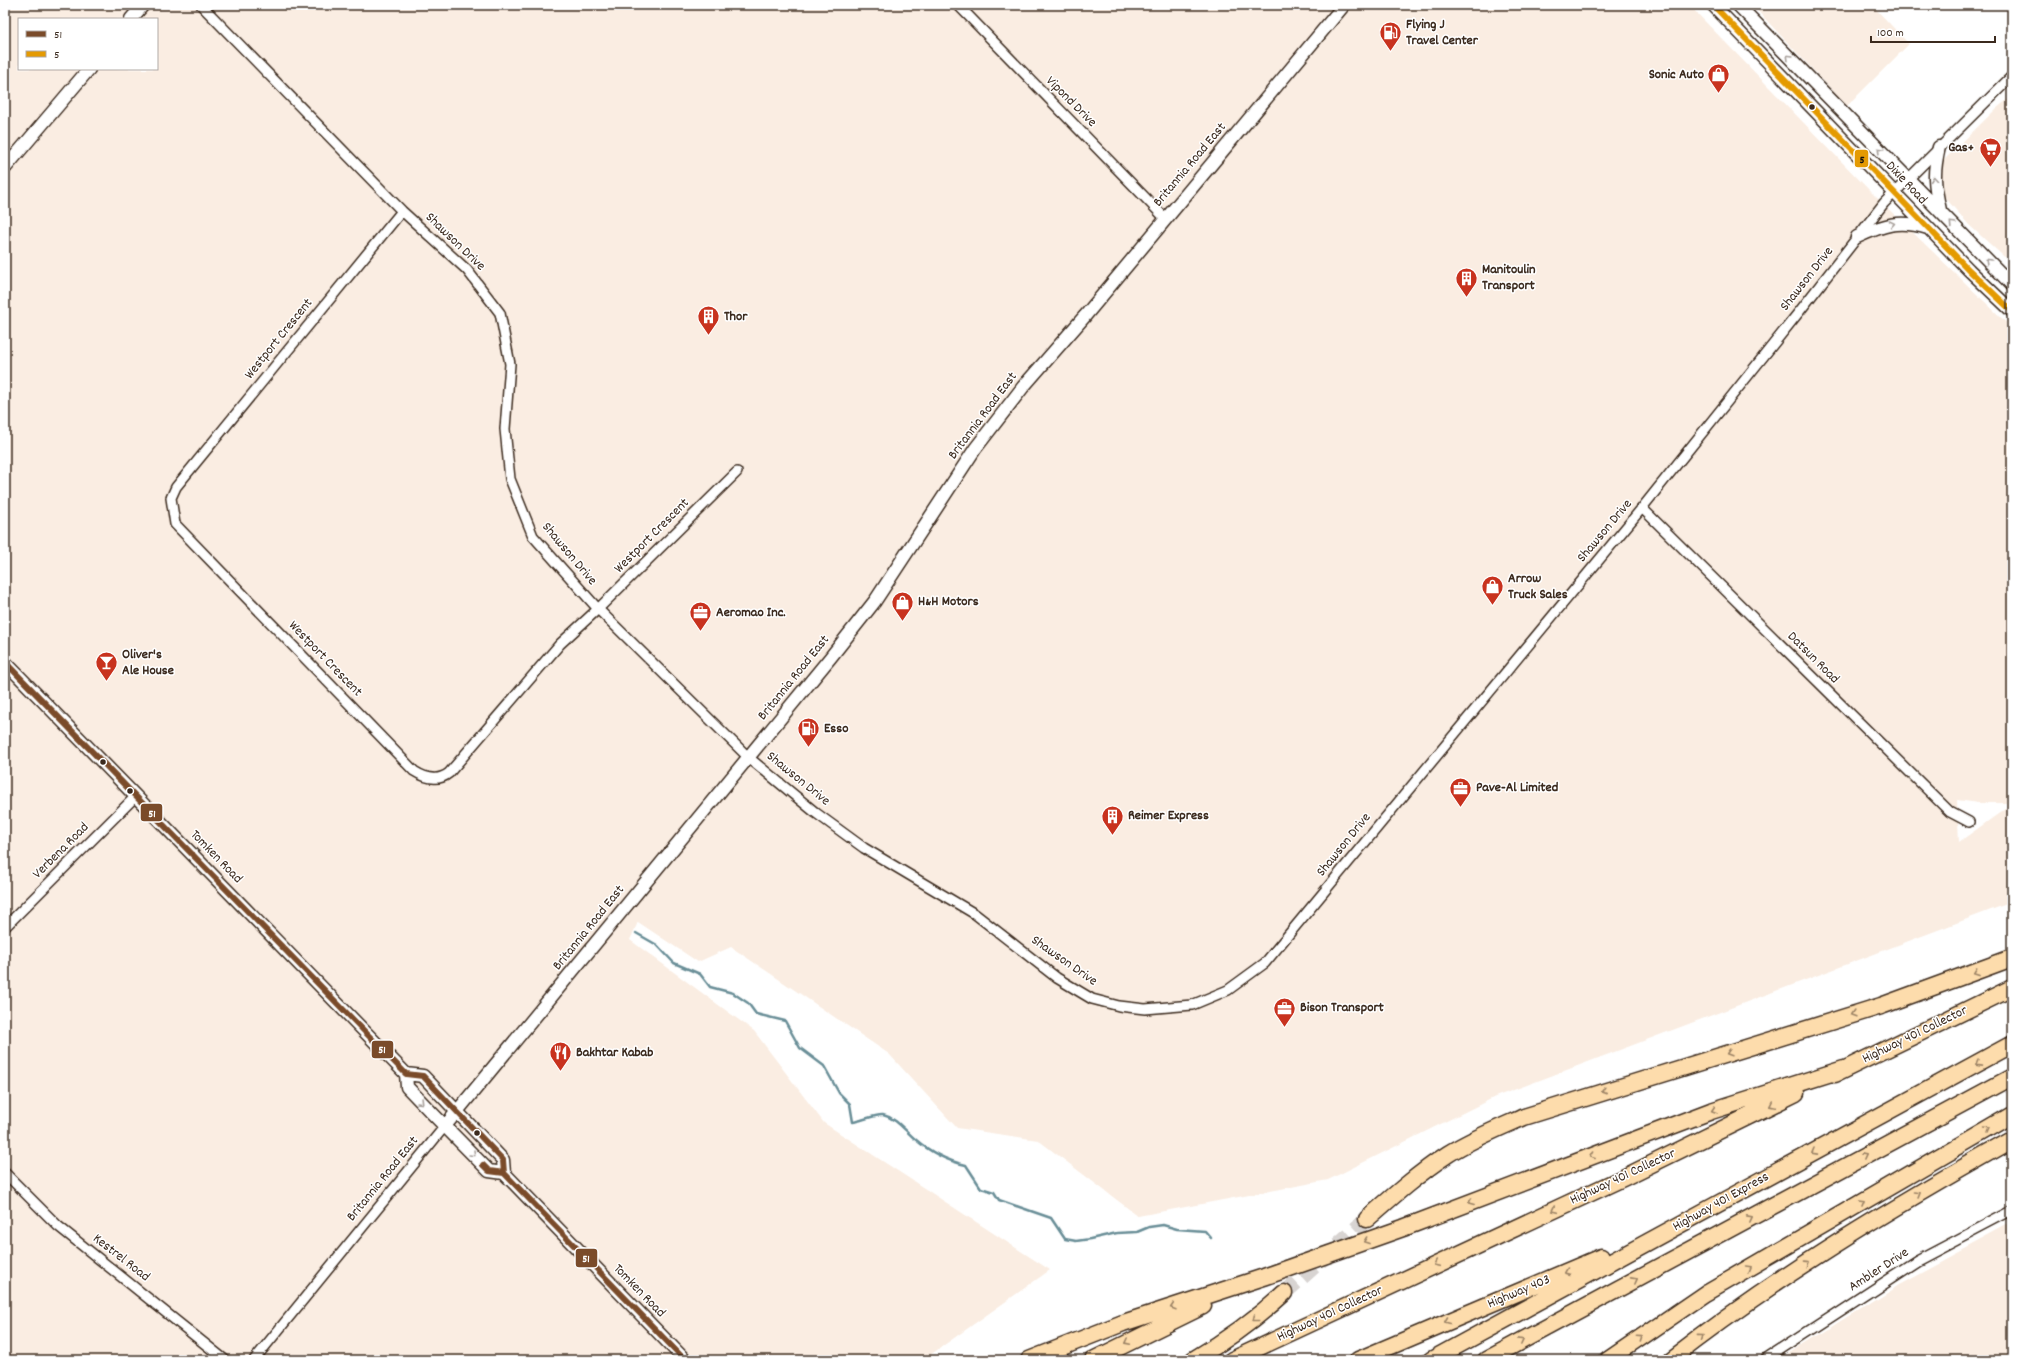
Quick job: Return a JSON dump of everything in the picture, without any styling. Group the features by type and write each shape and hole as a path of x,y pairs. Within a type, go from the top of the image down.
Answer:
{"highway":[{"path":"1367,1219 1415,1177 1448,1154 1486,1133 1524,1117 1881,1006 2012,958"},
{"name":"Highway 401 Collector","path":"1232,1360 1625,1177 2012,988"},
{"name":"Highway 401 Express","path":"1431,1360 2012,1044"},
{"path":"1029,1360 1123,1323 1264,1277 1403,1228 1711,1111 1844,1069"},
{"name":"Highway 401 Express","path":"1486,1360 2012,1077"},
{"path":"1608,1360 1706,1293 2012,1115"},
{"path":"1670,1360 1762,1292 1947,1177 2012,1140"},
{"name":"Highway 403","path":"1358,1360 1680,1224"},
{"path":"1093,1360 1264,1277"},
{"path":"1193,1360 1256,1319 1284,1293"}],"main road":[{"path":"132,18 142,5"},
{"name":"Britannia Road East","path":"445,1126 458,1112 629,901 664,863 875,601 975,449 1023,386 1085,316 1165,218 1344,5"},
{"name":"Dixie Road","path":"1713,5 1929,229 2012,311"},
{"name":"Dixie Road","path":"1738,5 1908,177 2012,285"},
{"path":"5,168 87,70"},
{"path":"1939,147 1934,170 1935,190 1940,211"},
{"path":"1857,237 1895,223 1906,223 1929,229"},
{"name":"Tomken Road","path":"5,662 406,1074 422,1076 458,1112 503,1160 504,1173"},
{"name":"Tomken Road","path":"406,1074 407,1087 445,1126 489,1171 504,1173 685,1360"}],"street":[{"name":"Shawson Drive","path":"201,5 402,211 467,270 500,313 510,364 505,429 510,479 533,536 598,609 748,757 816,813 864,848 975,914 1058,978 1092,998 1119,1006 1145,1009 1192,1005 1228,990 1265,963 1642,508 1884,203 1908,177 2012,76"},
{"name":"Vipond Drive","path":"958,5 1165,218"},
{"name":"Westport Crescent","path":"402,211 176,487 171,498 175,524 414,771 430,778 441,778 450,773 557,647 598,609 737,472"},
{"name":"Datsun Road","path":"1642,508 1950,812 1969,822"},
{"name":"Verbena Road","path":"5,926 136,796"},
{"name":"Britannia Road East","path":"254,1360 445,1126"},
{"name":"Kestrel Road","path":"5,1173 58,1226 225,1360"},
{"name":"Ambler Drive","path":"1765,1360 1917,1261 2012,1211"}],"shaded area":[{"path":"5,5 1689,5 1875,196 2012,328 2012,803 1979,803 1957,800 1959,842 2012,804 2012,902 1495,1097 1328,1180 1138,1216 1038,1140 957,1128 889,1054 731,947 698,962 638,922 630,940 754,1031 824,1123 1050,1270 923,1360 5,1360"},
{"path":"1752,5 1872,5 1909,44 1847,106"},
{"path":"2012,96 2012,264 1969,225 1942,194 1938,186 1941,163 1997,108"},
{"path":"2012,1223 2012,1360 1779,1360 1899,1284"}],"waterway":[{"path":"636,933 657,945 674,963 700,974 710,987 733,993 748,1003 756,1014 785,1021 800,1048 824,1066 839,1093 850,1104 853,1122 880,1115 892,1119 933,1152 952,1161 966,1165 981,1188 994,1192 999,1200 1051,1218 1065,1239 1076,1241 1117,1233 1137,1232 1149,1227 1163,1225 1177,1229 1205,1231 1211,1238"}],"tunnel":[{"path":"1284,1293 1367,1219"}],"transit line":[{"name":"5","path":"1713,5 1969,270 2012,311"},
{"name":"51","path":"5,662 406,1074 423,1076 503,1160 504,1173"},
{"name":"51","path":"483,1165 489,1171 504,1173 685,1360"}],"place":[{"name":"Flying J Travel Center","path":"1390,52"},
{"name":"Sonic Auto","path":"1719,94"},
{"name":"Gas+","path":"1990,168"},
{"name":"Manitoulin Transport","path":"1466,298"},
{"name":"Thor","path":"709,336"},
{"name":"Arrow Truck Sales","path":"1493,606"},
{"name":"H&H Motors","path":"903,622"},
{"name":"Aeromao Inc.","path":"701,632"},
{"name":"Oliver's Ale House","path":"106,682"},
{"name":"Esso","path":"808,748"},
{"name":"Pave-Al Limited","path":"1460,808"},
{"name":"Reimer Express","path":"1113,836"},
{"name":"Bison Transport","path":"1284,1028"},
{"name":"Bakhtar Kabab","path":"561,1072"}]}
